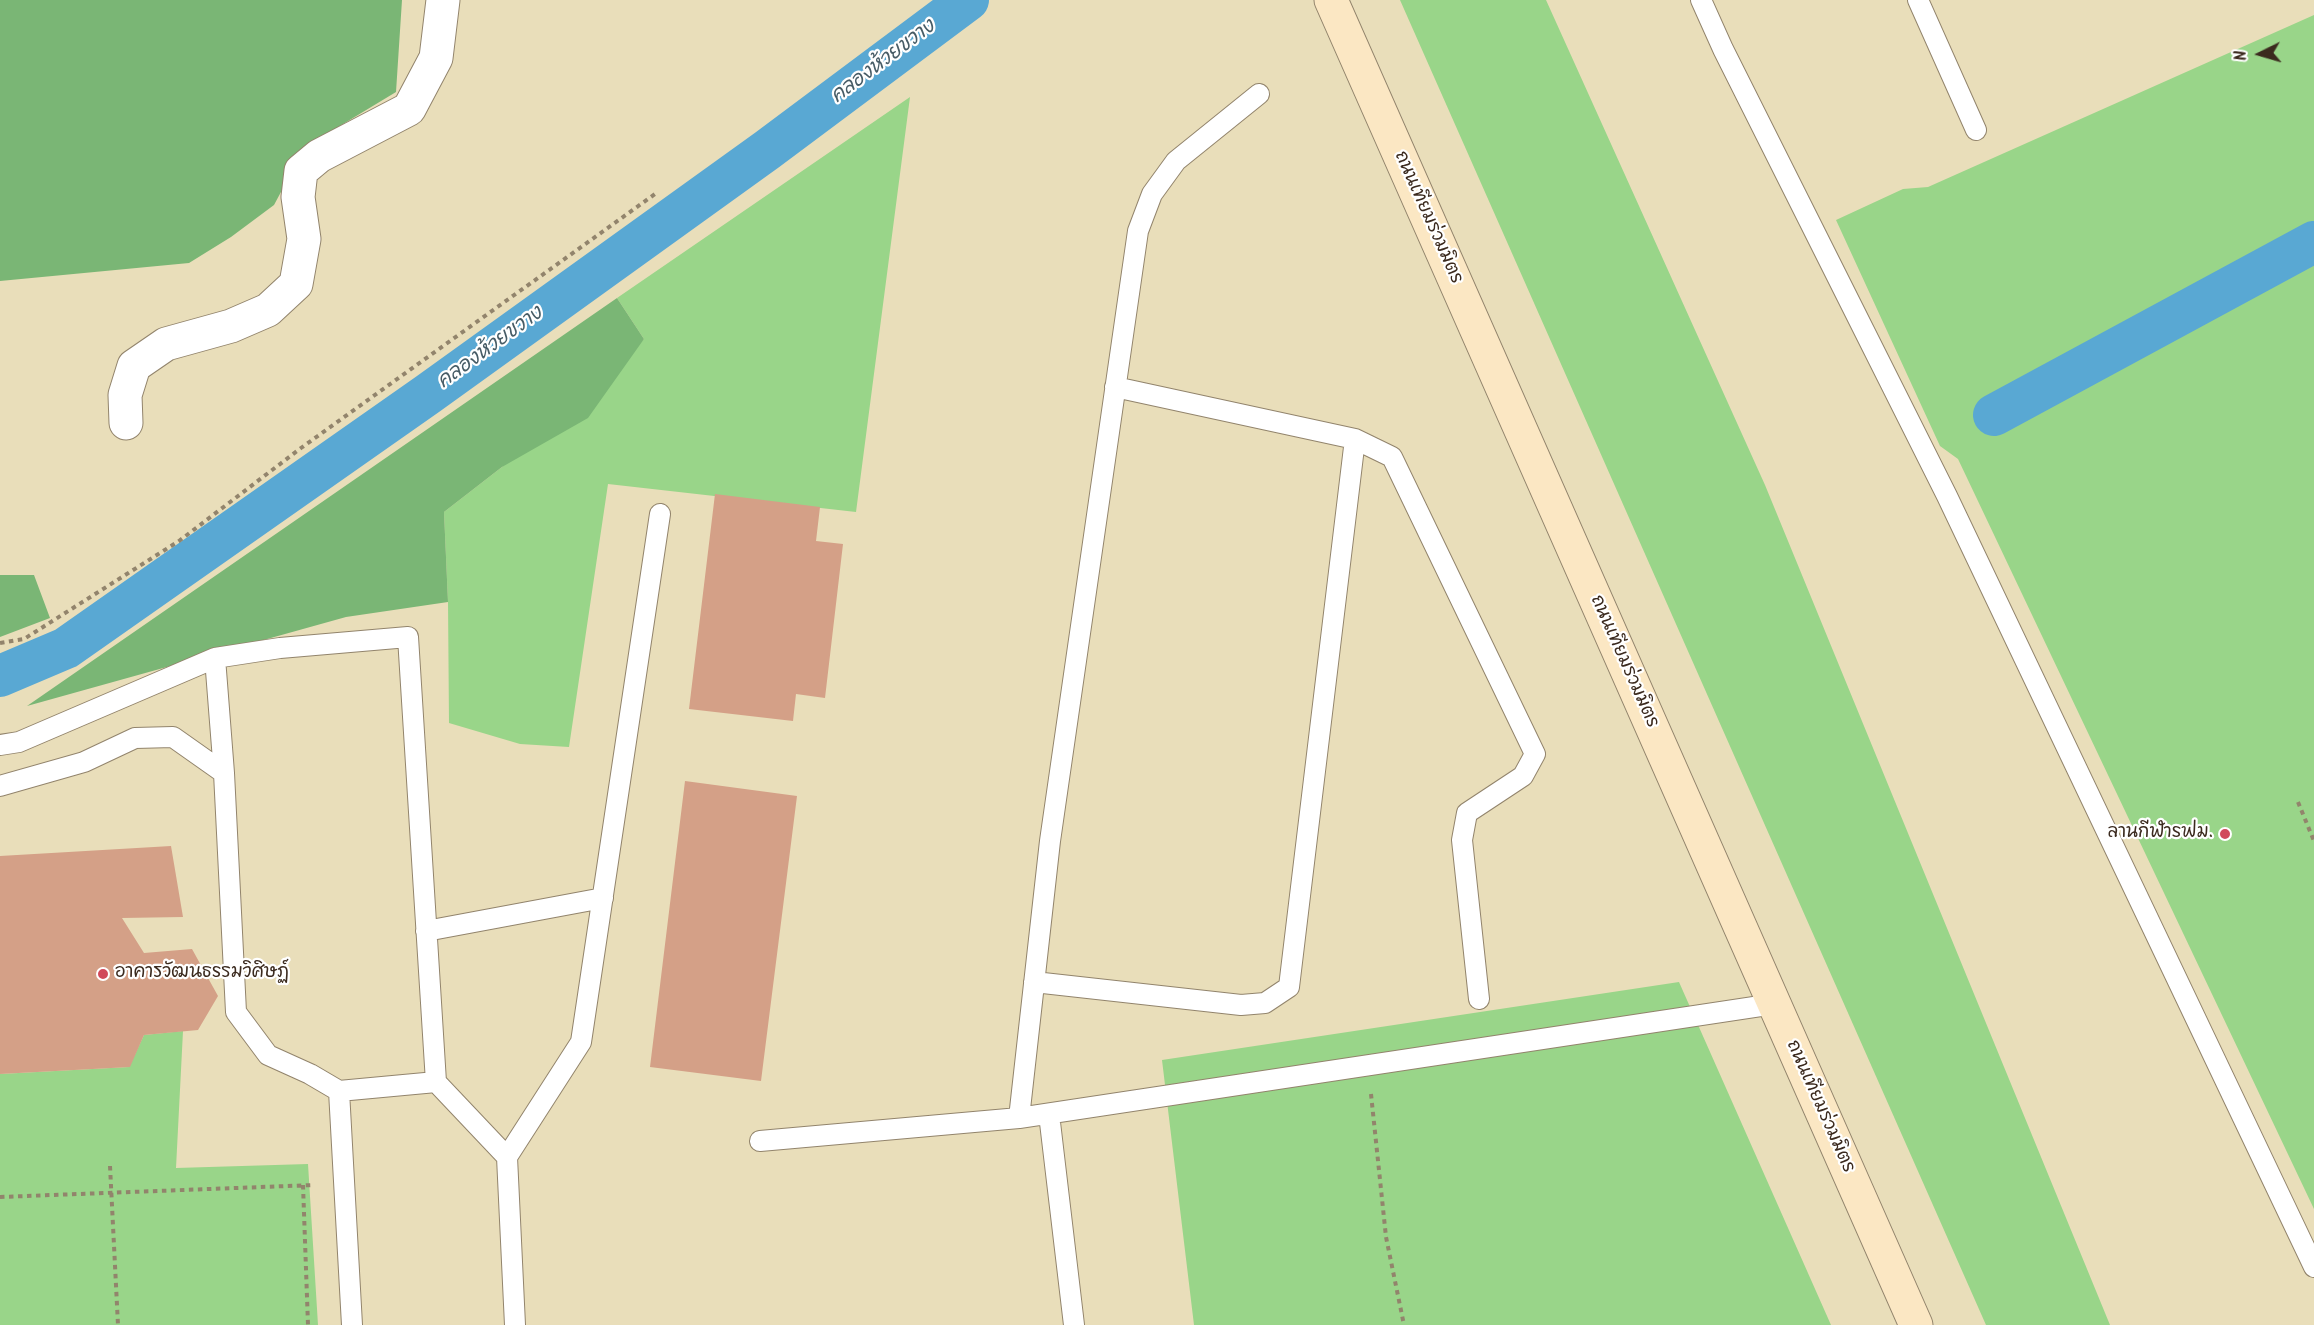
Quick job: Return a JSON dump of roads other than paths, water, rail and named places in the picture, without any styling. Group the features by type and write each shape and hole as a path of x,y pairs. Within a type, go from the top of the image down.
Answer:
{"street":[{"path":"126,423 125,395 134,366 166,344 231,326 268,310 296,284 304,239 298,197 301,171 319,156 409,110 436,58 443,0"},
{"name":"ถนนเทียมร่วมมิตร","path":"1331,0 1916,1325"}],"lane":[{"path":"1701,0 1723,49 1952,506 2314,1267"},
{"path":"1918,0 1976,130"},
{"path":"1020,1118 1050,841 1138,231 1152,194 1176,161 1259,94"},
{"path":"1115,387 1355,439 1392,457 1535,754 1523,776 1467,813 1462,840 1479,999"},
{"path":"1034,982 1241,1005 1265,1003 1289,987 1355,439"},
{"path":"515,1325 507,1157 581,1042 660,514"},
{"path":"0,745 19,742 215,658 280,648 408,637 436,1082 507,1157"},
{"path":"215,658 224,773 236,1012 268,1055 310,1074 339,1091 436,1082"},
{"path":"0,786 84,762 135,738 173,737 224,773"},
{"path":"426,931 603,898"},
{"path":"760,1141 1020,1118 1774,1004"},
{"path":"339,1091 352,1325"},
{"path":"1049,1114 1074,1325"}],"waterway":[{"name":"คลองห้วยขวาง","path":"0,676 66,648 428,394 767,150 968,0"},
{"path":"1994,415 2314,242"}],"place":[{"name":"ลานกีฬารฟม.","path":"2225,834"},
{"name":"อาคารวัฒนธรรมวิศิษฏ์","path":"103,974"}]}
